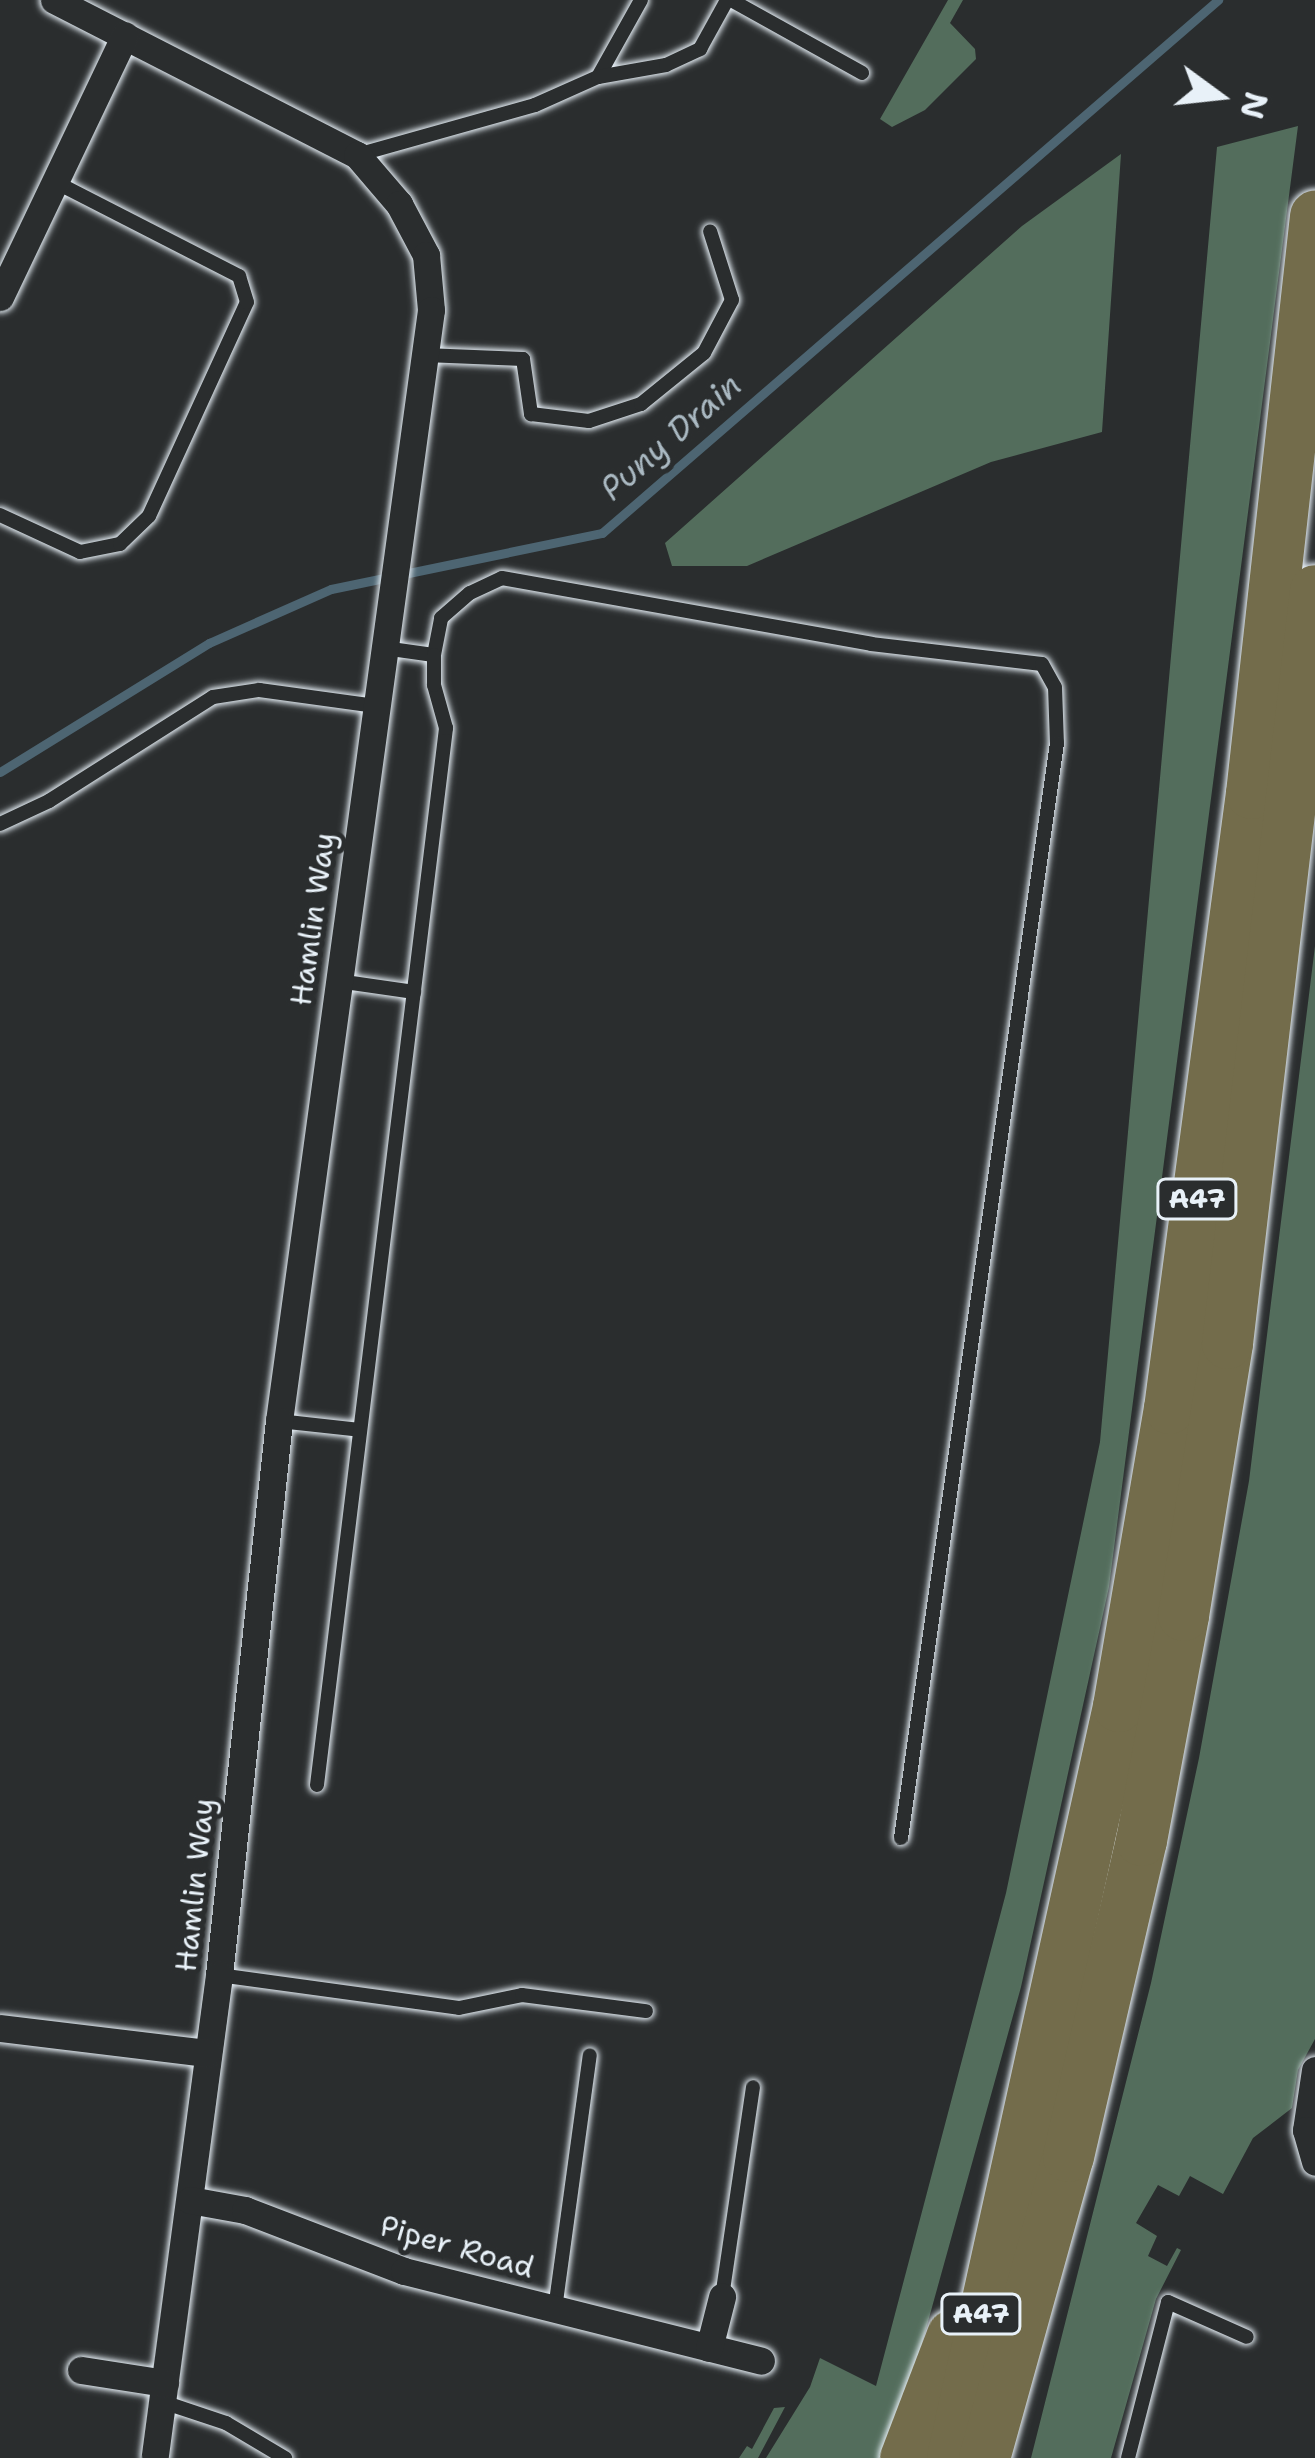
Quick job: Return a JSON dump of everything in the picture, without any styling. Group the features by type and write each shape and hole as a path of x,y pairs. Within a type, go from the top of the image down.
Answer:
{"highway":[{"name":"A47","path":"954,2458 1118,1706 1169,1408 1251,793 1315,216"},
{"name":"A47","path":"954,2458 1027,2302 1069,2156 1141,1840 1184,1615 1227,1343 1315,590"},
{"path":"905,2458 1013,2172"},
{"path":"984,2458 1027,2302"}],"street":[{"name":"Hamlin Way","path":"54,0 357,155 399,204 426,255 431,310 279,1420 219,1976 155,2456"},
{"path":"0,296 125,35"},
{"path":"0,2028 208,2053"},
{"path":"1315,2070 1306,2130 1315,2162"},
{"name":"Piper Road","path":"190,2200 245,2210 404,2271 760,2361"},
{"path":"709,2348 722,2297"},
{"path":"81,2370 164,2393"}],"lane":[{"path":"598,77 641,0"},
{"path":"357,155 535,104 598,77 666,65 700,49 729,0 862,73"},
{"path":"0,514 80,552 120,544 149,516 247,302 239,276 55,182"},
{"path":"425,355 523,359 531,414 589,421 641,404 704,353 732,300 710,231"},
{"path":"317,1785 446,728 434,685 434,655 441,618 470,593 502,578 871,644 1042,664 1055,687 1057,743 901,1838"},
{"path":"384,648 434,655"},
{"path":"0,824 49,801 213,697 259,690 376,706"},
{"path":"338,981 414,992"},
{"path":"279,1420 360,1430"},
{"path":"219,1976 459,2008 522,1995 646,2011"},
{"path":"555,2309 590,2055"},
{"path":"722,2297 753,2087"},
{"path":"1128,2458 1168,2302 1247,2337"},
{"path":"164,2393 226,2422 285,2458"}],"green space":[{"path":"948,0 963,0 950,23 975,49 976,59 925,110 892,127 880,119"},
{"path":"1298,126 1109,1587 1021,1987 919,2354 882,2458 766,2458 810,2387 820,2358 876,2386 1006,1893 1100,1442 1217,147"},
{"path":"1121,154 1102,432 991,462 747,566 672,566 665,543 1022,226"},
{"path":"1315,946 1315,2039 1298,2070 1292,2108 1253,2138 1223,2194 1190,2176 1179,2196 1158,2185 1136,2223 1157,2236 1148,2256 1167,2266 1177,2248 1181,2250 1156,2299 1111,2458 1031,2458 1151,1983 1199,1758 1249,1481"},
{"path":"785,2407 758,2458 739,2458 747,2446 752,2449 774,2408"}],"waterway":[{"name":"Puny Drain","path":"0,772 209,643 331,589 602,533 1218,0"}]}
